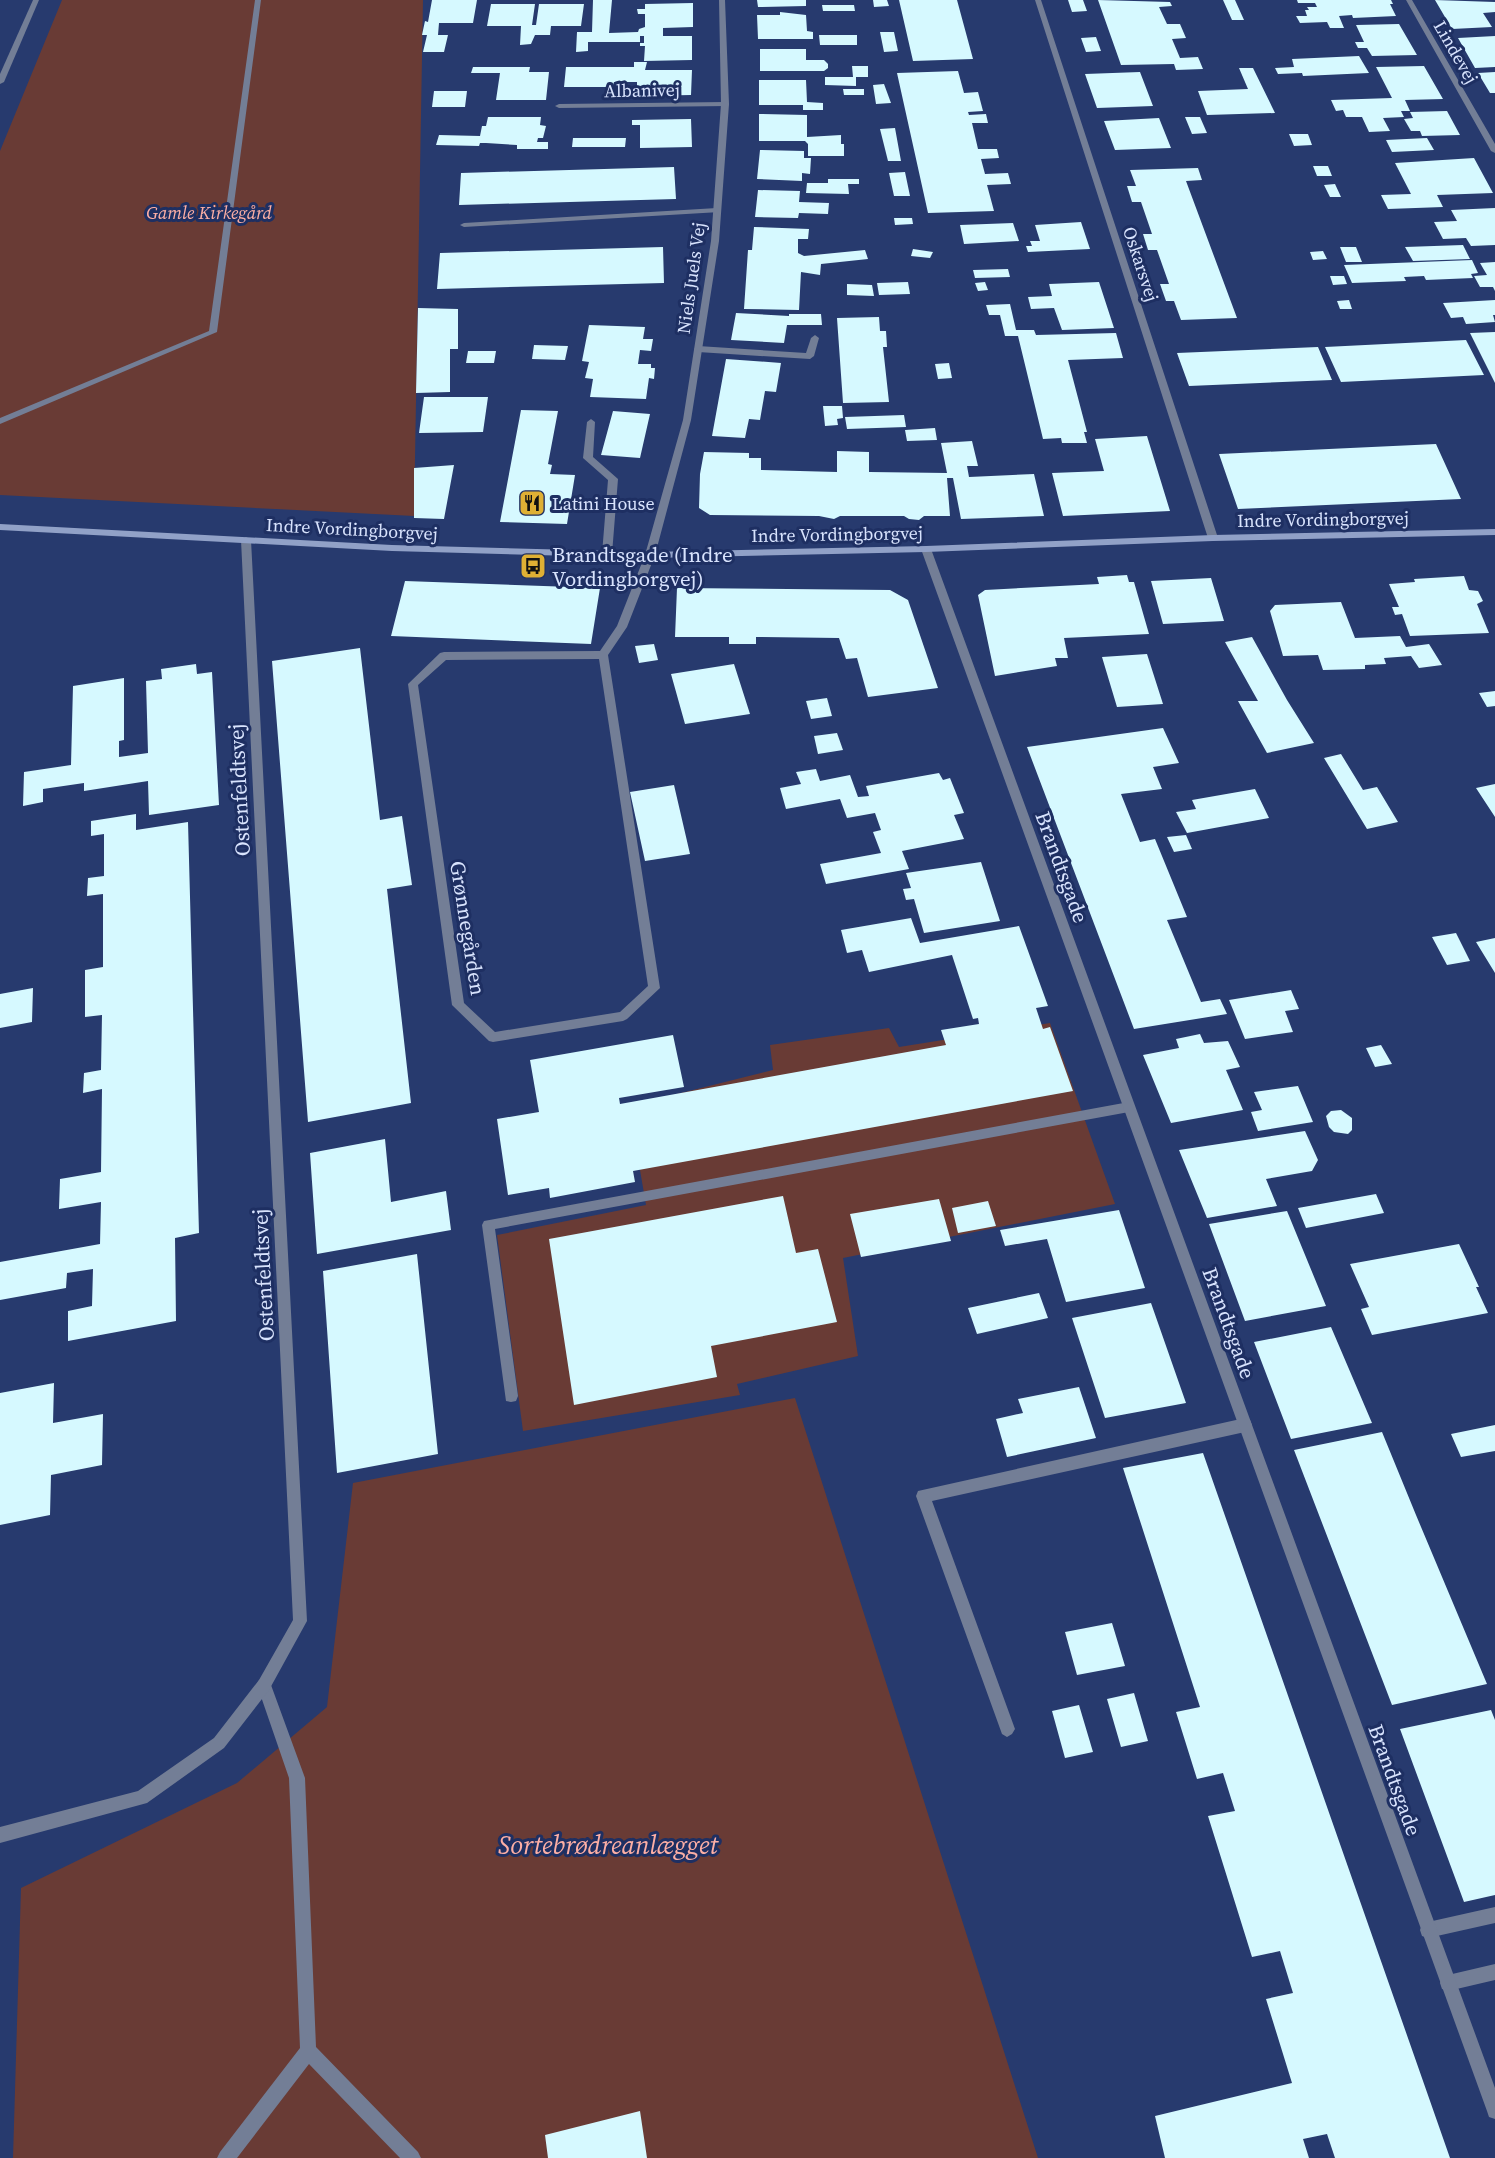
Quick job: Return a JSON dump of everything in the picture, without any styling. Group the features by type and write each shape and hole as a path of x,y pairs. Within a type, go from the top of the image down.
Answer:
{"main road":[{"name":"Indre Vordingborgvej","path":"0,527 404,548 650,555 1495,532"}],"street":[{"path":"0,82 36,0"},
{"path":"0,421 213,332 258,0"},
{"name":"Niels Juels Vej","path":"650,555 687,420 715,241 725,104 722,0"},
{"name":"Oskarsvej","path":"1038,0 1213,538"},
{"name":"Lindevej","path":"1409,0 1495,151"},
{"name":"Albanivej","path":"559,106 725,104"},
{"path":"464,225 717,210"},
{"path":"698,349 810,356 815,338"},
{"path":"591,422 588,458 613,479 607,554"},
{"name":"Ostenfeldtsvej","path":"0,1835 142,1798 219,1743 264,1685 300,1621 246,540"},
{"name":"Brandtsgade","path":"926,549 1495,2111"},
{"path":"603,655 622,627 650,555"},
{"name":"Grønnegården","path":"603,655 654,988 623,1016 493,1037 459,1005 413,684 444,656 603,655"},
{"path":"511,1396 488,1225 1129,1107"},
{"path":"1007,1729 923,1497 1245,1425"},
{"path":"226,2158 308,2051 297,1778 264,1685"},
{"path":"1428,1930 1495,1915"},
{"path":"1448,1983 1495,1972"},
{"path":"308,2051 412,2158"}],"green space":[{"name":"Gamle Kirkegård","path":"62,0 423,0 414,516 0,495 0,151"},
{"path":"1050,1023 1115,1204 843,1258 858,1356 737,1384 740,1395 523,1431 497,1235 646,1205 629,1106 773,1070 770,1045 889,1028 899,1047"},
{"name":"Sortebrødreanlægget","path":"795,1398 1038,2158 13,2158 21,1888 237,1783 327,1707 353,1483"}],"building":[{"path":"432,0 477,0 473,23 439,23 438,35 448,35 444,52 423,52 427,35 422,35 425,21 428,22"},
{"path":"593,0 612,0 609,33 638,32 639,29 645,27 645,14 638,14 637,9 645,9 645,4 693,3 693,27 663,28 663,36 692,36 692,60 644,61 645,46 640,46 640,43 644,43 644,36 640,36 640,42 588,42 588,51 576,52 577,32 592,32"},
{"path":"757,0 806,0 806,6 758,7"},
{"path":"873,0 887,0 889,6 874,7"},
{"path":"899,0 957,0 973,59 913,61"},
{"path":"1068,0 1083,0 1087,11 1072,12"},
{"path":"1098,0 1170,2 1172,6 1159,7 1167,24 1180,24 1186,38 1172,39 1180,58 1198,57 1203,69 1176,70 1174,64 1121,65"},
{"path":"1223,0 1235,0 1244,20 1232,20"},
{"path":"1297,0 1391,0 1393,4 1390,4 1396,16 1353,18 1352,15 1339,16 1344,28 1330,28 1327,22 1300,23 1296,16 1307,16 1305,10 1309,10 1307,7 1317,7 1315,3 1298,3"},
{"path":"1435,0 1495,2 1495,12 1483,13 1492,27 1452,29"},
{"path":"491,4 535,4 532,25 536,25 539,4 584,4 581,26 551,26 550,35 535,35 531,44 520,45 521,26 487,26"},
{"path":"822,5 854,5 855,11 823,11"},
{"path":"780,12 806,15 807,31 813,32 813,39 758,39 757,15 780,15"},
{"path":"1399,24 1417,55 1372,56 1367,48 1358,48 1355,42 1364,42 1356,25"},
{"path":"880,32 894,32 898,51 884,52"},
{"path":"819,35 857,35 857,45 820,45"},
{"path":"1495,36 1495,67 1475,68 1458,38"},
{"path":"1096,37 1101,51 1086,52 1081,38"},
{"path":"760,49 806,49 806,60 824,60 828,68 824,71 760,71"},
{"path":"1359,56 1369,73 1303,76 1302,73 1278,74 1275,68 1294,67 1292,59"},
{"path":"634,62 647,62 645,70 692,70 691,95 642,96 642,86 637,86 637,82 614,82 613,87 564,87 566,67 634,67"},
{"path":"852,66 868,66 868,77 856,77 856,86 825,85 825,77 853,77"},
{"path":"1424,66 1443,99 1405,100 1410,111 1401,111 1404,117 1383,118 1390,131 1369,132 1362,117 1346,117 1343,110 1336,111 1331,100 1392,98 1376,67"},
{"path":"473,67 530,67 529,72 549,72 546,100 496,100 500,73 471,73"},
{"path":"1239,68 1253,68 1275,113 1207,115 1198,91 1248,89"},
{"path":"958,71 964,93 978,92 983,111 968,112 969,115 986,114 988,123 972,123 978,149 997,149 999,158 981,159 985,174 1008,173 1011,184 987,185 994,211 928,213 897,73"},
{"path":"1140,72 1153,106 1097,108 1085,74"},
{"path":"1495,72 1495,93 1490,93 1478,73"},
{"path":"759,80 806,80 807,102 823,103 823,110 803,110 803,105 759,105"},
{"path":"884,84 891,103 876,104 873,85"},
{"path":"843,89 864,89 864,95 844,95"},
{"path":"434,91 467,91 465,107 432,107"},
{"path":"1447,111 1460,135 1422,136 1420,131 1411,131 1404,119 1413,118 1410,112"},
{"path":"759,114 807,115 807,137 841,135 844,156 808,156 808,144 805,141 759,141"},
{"path":"488,117 541,117 540,125 546,126 543,138 538,138 537,142 548,142 548,149 517,149 517,145 486,143 480,143 479,146 436,145 439,135 480,136 482,126 486,126"},
{"path":"1185,117 1200,117 1207,133 1192,134"},
{"path":"1159,118 1171,148 1115,150 1104,121"},
{"path":"691,119 692,147 640,148 640,125 632,125 632,120"},
{"path":"895,128 901,161 888,161 880,129"},
{"path":"1289,134 1308,134 1312,145 1294,146"},
{"path":"573,138 626,138 625,147 572,147"},
{"path":"1427,138 1434,150 1392,152 1386,140"},
{"path":"760,150 804,151 804,158 811,158 810,174 802,173 802,181 757,179"},
{"path":"1474,158 1493,193 1437,195 1443,207 1388,209 1381,195 1411,194 1395,163"},
{"path":"1313,166 1328,166 1332,176 1317,176"},
{"path":"674,167 676,199 459,205 461,173"},
{"path":"1198,168 1202,180 1186,181 1237,318 1181,320 1174,301 1166,301 1160,284 1169,284 1157,250 1148,250 1143,234 1152,234 1141,202 1132,202 1127,186 1136,186 1130,170"},
{"path":"905,172 910,196 894,196 889,173"},
{"path":"828,179 859,179 859,184 848,184 849,194 806,193 807,183 828,183"},
{"path":"1335,184 1341,197 1330,197 1324,185"},
{"path":"758,190 800,191 799,202 829,203 828,214 799,213 798,218 755,217"},
{"path":"1495,208 1495,245 1471,246 1466,238 1443,239 1434,222 1457,221 1451,210"},
{"path":"894,218 912,218 913,224 895,225"},
{"path":"1081,222 1090,249 1028,252 1026,246 1032,246 1030,241 1040,241 1035,225"},
{"path":"1013,223 1019,241 964,244 960,225"},
{"path":"754,227 809,229 808,239 798,239 798,253 804,256 865,250 868,259 821,264 820,275 801,272 799,310 744,309 748,250 752,250"},
{"path":"1463,245 1470,259 1413,261 1405,247"},
{"path":"663,247 664,283 437,289 440,253"},
{"path":"1340,247 1356,247 1362,262 1346,262"},
{"path":"913,249 933,252 930,258 911,256"},
{"path":"1323,251 1327,259 1313,260 1310,252"},
{"path":"1472,260 1478,273 1471,274 1473,278 1426,280 1424,276 1404,277 1406,281 1352,283 1344,265"},
{"path":"1495,262 1495,291 1493,287 1480,287 1474,276 1487,275 1480,263"},
{"path":"1008,269 1010,277 975,278 973,270"},
{"path":"1330,276 1344,276 1347,284 1333,285"},
{"path":"908,282 910,294 879,295 877,283"},
{"path":"985,282 988,290 978,291 975,283"},
{"path":"1099,282 1114,328 1062,330 1054,308 1031,309 1028,297 1052,296 1049,284"},
{"path":"847,284 872,285 874,296 847,295"},
{"path":"1349,300 1352,309 1340,309 1337,301"},
{"path":"1495,300 1495,315 1493,315 1495,322 1466,324 1463,317 1451,318 1443,303"},
{"path":"1010,304 1016,330 1034,330 1036,335 1116,333 1123,358 1068,360 1087,432 1084,432 1087,443 1062,443 1061,438 1043,439 1018,336 1005,336 1000,315 989,315 986,305"},
{"path":"418,308 458,309 458,349 450,349 450,392 416,393"},
{"path":"736,313 789,316 789,314 821,314 822,325 787,325 784,343 731,340"},
{"path":"879,317 880,331 886,331 887,347 883,347 889,402 843,403 837,318"},
{"path":"589,325 645,327 643,339 653,339 651,351 640,350 638,364 651,364 651,368 655,368 654,379 649,378 646,399 590,397 593,379 585,378 589,362 582,361"},
{"path":"1495,332 1495,383 1470,333"},
{"path":"1466,340 1484,375 1341,382 1325,347"},
{"path":"534,345 568,346 565,360 532,359"},
{"path":"1318,347 1332,380 1189,386 1177,353"},
{"path":"468,351 496,351 494,363 466,363"},
{"path":"726,359 781,363 776,392 765,391 760,420 749,419 745,438 712,436"},
{"path":"949,363 952,378 938,379 935,364"},
{"path":"424,397 488,397 483,432 419,433"},
{"path":"823,406 842,406 843,418 837,419 838,425 825,426"},
{"path":"521,410 558,411 548,464 552,465 550,474 575,475 567,524 500,522"},
{"path":"613,411 650,414 640,458 601,455"},
{"path":"904,415 906,427 847,429 845,417"},
{"path":"935,428 937,440 907,441 905,430"},
{"path":"1147,436 1170,511 1063,516 1052,473 1104,471 1095,439"},
{"path":"972,441 978,466 967,466 969,477 1034,474 1044,516 961,519 953,478 947,478 950,516 924,516 919,520 904,516 840,516 834,519 819,516 710,515 699,508 700,474 704,452 749,453 749,458 761,458 761,470 837,472 837,451 869,452 869,472 947,473 941,443"},
{"path":"1436,444 1461,499 1238,509 1219,454"},
{"path":"454,465 444,519 414,518 414,468"},
{"path":"1127,575 1129,582 1134,582 1149,634 1064,638 1068,658 1055,658 1057,666 995,676 978,595 985,590 1099,584 1097,577"},
{"path":"1464,576 1469,590 1478,591 1483,601 1477,604 1489,633 1410,636 1402,614 1395,615 1392,607 1399,607 1389,584 1415,582 1414,579"},
{"path":"1211,578 1224,621 1163,624 1151,581"},
{"path":"405,581 600,588 591,644 391,636"},
{"path":"677,588 890,590 908,600 938,688 868,697 857,658 846,659 839,638 756,637 756,644 729,644 729,637 675,637"},
{"path":"1341,602 1355,638 1400,636 1406,647 1429,644 1442,665 1419,668 1411,656 1384,658 1386,664 1365,665 1365,669 1323,670 1318,655 1283,656 1270,611 1275,605"},
{"path":"1252,637 1314,743 1267,753 1238,701 1258,701 1225,642"},
{"path":"654,644 658,660 639,663 635,646"},
{"path":"360,648 380,820 402,816 412,885 387,889 411,1103 308,1122 272,661"},
{"path":"1147,654 1163,704 1117,707 1102,657"},
{"path":"196,664 197,674 212,672 219,805 149,815 148,781 84,791 84,783 43,789 43,802 23,806 24,772 71,765 73,686 124,678 124,740 119,741 119,757 148,753 146,681 162,679 161,669"},
{"path":"734,664 750,714 685,724 671,674"},
{"path":"1495,691 1495,706 1487,707 1479,693"},
{"path":"827,698 832,716 811,719 806,701"},
{"path":"1163,728 1179,763 1153,767 1162,789 1121,794 1140,842 1155,839 1187,917 1167,920 1201,1002 1220,999 1227,1014 1134,1029 1027,747"},
{"path":"837,733 843,750 818,754 814,736"},
{"path":"1341,754 1363,790 1377,787 1398,822 1367,829 1324,758"},
{"path":"816,769 820,781 850,775 858,797 869,796 866,786 939,773 943,780 950,778 964,813 954,815 964,839 902,851 909,869 826,884 820,864 881,853 873,832 881,830 875,813 847,818 840,799 786,809 780,788 801,784 796,772"},
{"path":"1495,784 1495,817 1476,788"},
{"path":"674,785 690,854 645,861 630,792"},
{"path":"1255,789 1269,818 1187,833 1176,812 1196,809 1192,800"},
{"path":"136,814 136,830 188,822 199,1233 175,1238 176,1321 68,1341 68,1311 92,1306 93,1269 67,1273 66,1288 0,1300 0,1262 100,1244 101,1202 59,1209 60,1179 101,1172 102,1089 83,1093 84,1073 101,1070 102,1015 85,1017 85,970 103,967 103,894 87,896 88,878 104,876 104,834 91,836 91,821"},
{"path":"1186,835 1192,849 1174,852 1167,837"},
{"path":"981,862 1000,921 924,933 914,899 906,900 903,889 911,888 906,873"},
{"path":"911,918 920,943 1019,926 1048,1006 1036,1008 1043,1029 1050,1027 1073,1091 633,1171 635,1182 550,1198 549,1188 508,1195 497,1119 539,1112 530,1060 673,1035 684,1087 619,1098 620,1104 946,1045 941,1030 979,1024 978,1018 973,1019 952,955 869,972 862,950 847,953 841,930"},
{"path":"1456,933 1470,961 1447,965 1432,937"},
{"path":"1495,938 1495,973 1476,942"},
{"path":"33,988 32,1022 0,1028 0,994"},
{"path":"1291,990 1299,1009 1285,1011 1293,1032 1245,1039 1229,1000"},
{"path":"1200,1034 1204,1043 1228,1041 1240,1067 1226,1070 1243,1110 1171,1123 1143,1055 1179,1048 1176,1039"},
{"path":"1381,1045 1392,1064 1375,1067 1366,1048"},
{"path":"1298,1086 1313,1122 1258,1131 1251,1112 1262,1110 1254,1092"},
{"path":"1341,1110 1352,1118 1352,1130 1348,1134 1334,1132 1329,1127 1326,1116 1331,1111"},
{"path":"1305,1131 1318,1160 1312,1171 1266,1179 1277,1206 1207,1218 1179,1150"},
{"path":"385,1139 391,1202 446,1191 451,1230 317,1254 310,1153"},
{"path":"1376,1194 1384,1213 1306,1228 1298,1208"},
{"path":"783,1196 796,1253 818,1249 837,1322 711,1346 717,1377 574,1405 549,1239"},
{"path":"939,1199 951,1241 861,1257 850,1214"},
{"path":"988,1201 996,1226 958,1233 952,1208"},
{"path":"1119,1210 1145,1288 1066,1302 1047,1239 1005,1246 1000,1230"},
{"path":"1287,1211 1326,1306 1245,1321 1209,1224"},
{"path":"1459,1244 1488,1313 1372,1335 1361,1309 1369,1307 1350,1264"},
{"path":"417,1254 438,1454 337,1473 323,1271"},
{"path":"1039,1293 1048,1318 977,1334 968,1308"},
{"path":"1151,1303 1186,1403 1105,1418 1072,1318"},
{"path":"1331,1327 1372,1423 1291,1439 1254,1342"},
{"path":"54,1383 53,1423 103,1414 102,1465 51,1475 50,1515 0,1525 0,1393"},
{"path":"1079,1387 1096,1438 1007,1457 996,1419 1023,1413 1018,1399"},
{"path":"1495,1425 1495,1451 1461,1457 1451,1434"},
{"path":"1382,1432 1487,1684 1392,1705 1294,1450"},
{"path":"1203,1453 1450,2158 1335,2158 1327,2134 1303,2139 1309,2158 1165,2158 1155,2116 1292,2083 1266,1999 1293,1993 1280,1951 1252,1957 1208,1816 1235,1811 1223,1773 1197,1779 1176,1712 1200,1707 1123,1468"},
{"path":"1112,1623 1125,1666 1077,1675 1065,1632"},
{"path":"1134,1693 1148,1741 1121,1747 1107,1699"},
{"path":"1079,1705 1093,1752 1065,1758 1052,1711"},
{"path":"1491,1710 1495,1720 1495,1895 1464,1902 1400,1729"},
{"path":"640,2111 647,2158 548,2158 545,2135"}],"place":[{"name":"Latini House","path":"532,503"},
{"name":"Brandtsgade (Indre Vordingborgvej)","path":"533,566"}]}
